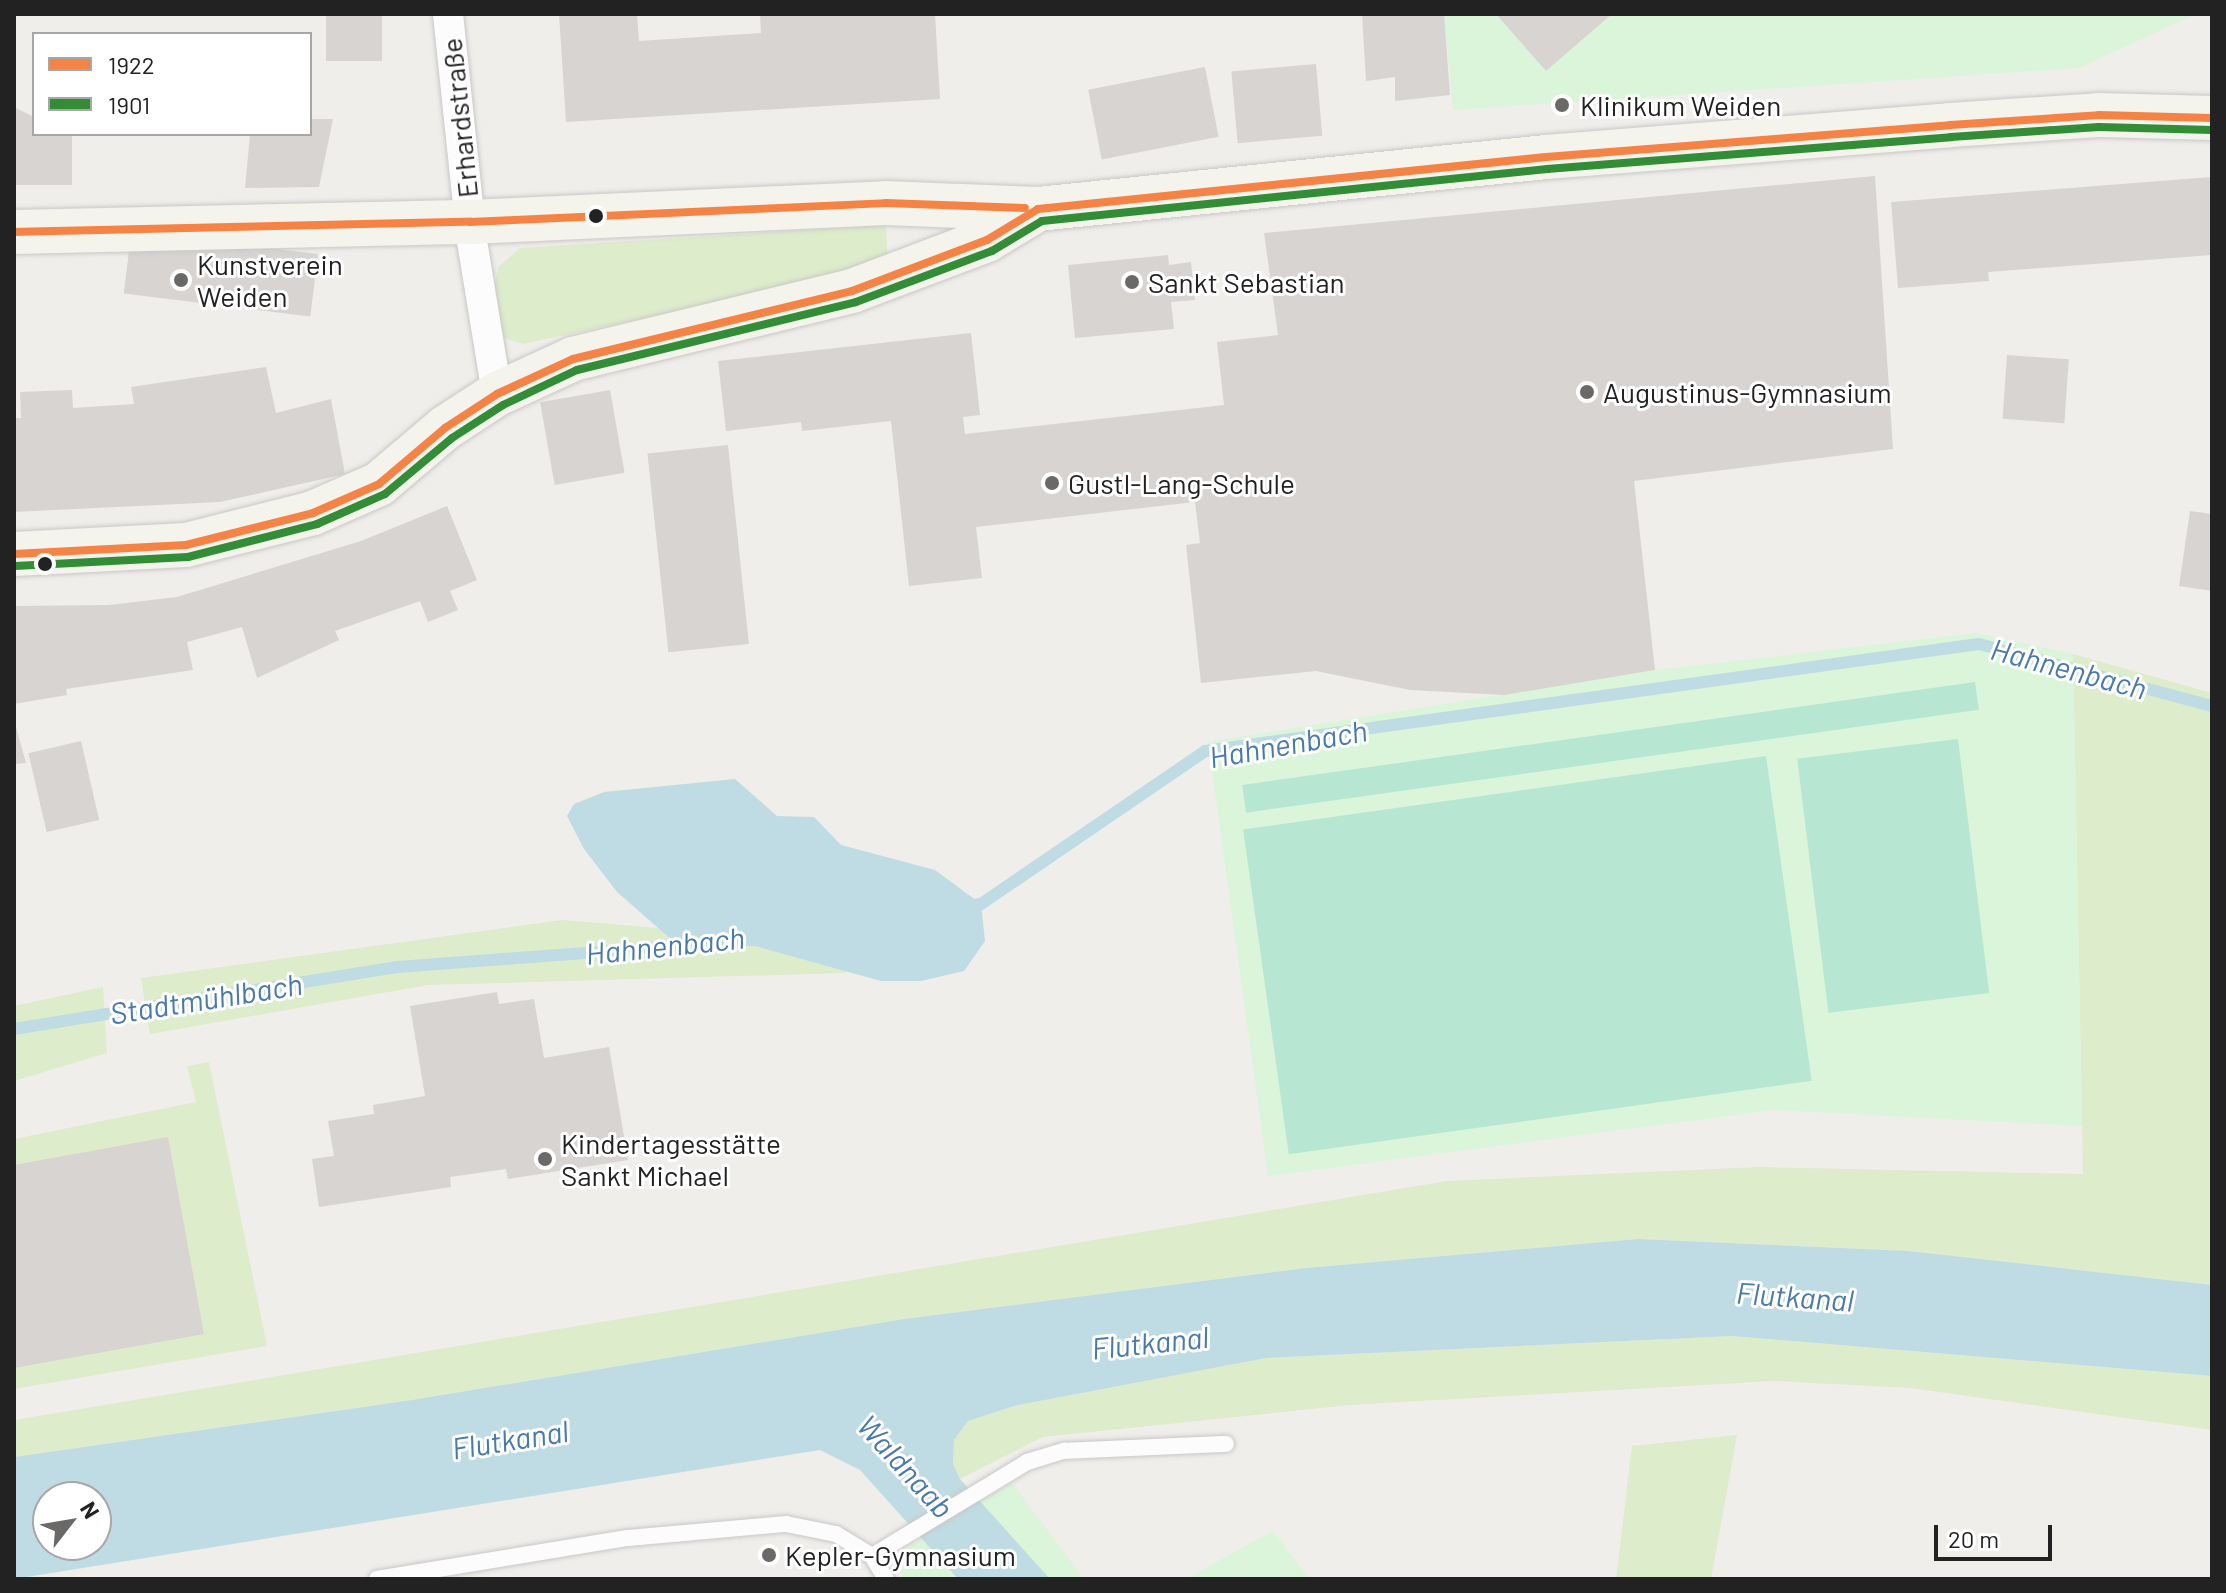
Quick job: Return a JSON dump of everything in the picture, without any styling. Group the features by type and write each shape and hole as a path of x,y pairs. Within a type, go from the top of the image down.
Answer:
{"street":[{"name":"Erhardstraße","path":"448,14 470,222 497,394"},
{"path":"14,232 470,222 886,203 1038,209 1546,157 1934,126 2099,115 2212,118"},
{"path":"14,554 186,545 313,513 379,484 445,428 497,394 573,359 852,291 987,240 1038,209"}],"lane":[{"path":"872,1556 1027,1462 1064,1451 1226,1444"},
{"path":"377,1579 628,1538 786,1524 836,1534 872,1556 886,1579"}],"green space":[{"name":"Klinikum Weiden","path":"1444,14 1496,14 1546,71 1612,14 2196,14 2079,68 1453,110"},
{"path":"886,225 888,266 523,344 502,337 493,296 498,267 520,248"},
{"path":"1977,633 2073,654 2082,1126 1774,1110 1268,1176 1208,742 1655,670"},
{"path":"2073,654 2212,693 2212,1285 1908,1251 1638,1239 1306,1268 904,1319 412,1400 14,1457 14,1420 1447,1181 1758,1167 2083,1174"},
{"path":"1975,682 1979,710 1246,813 1242,785"},
{"path":"1958,739 1989,993 1828,1013 1797,759"},
{"path":"1766,756 1812,1081 1289,1154 1243,829"},
{"path":"562,920 658,928 680,947 755,946 848,968 845,973 428,985 150,1034 141,978"},
{"path":"103,987 107,1053 14,1081 14,1006"},
{"path":"209,1062 267,1346 14,1389 14,1139 196,1102 187,1066"},
{"path":"1732,1336 2212,1376 2212,1430 1910,1388 1773,1381 1350,1405 1043,1437 960,1479 953,1464 954,1439 967,1421 1014,1406 1266,1358"},
{"path":"1737,1435 1711,1579 1616,1579 1632,1446"},
{"path":"1012,1483 1084,1579 901,1579 907,1549 923,1535"},
{"path":"1273,1531 1310,1579 1186,1579 1238,1550"}],"water":[{"path":"735,779 777,816 814,817 841,845 935,870 981,904 985,941 964,971 921,981 881,981 755,946 680,947 617,892 584,849 567,816 574,804 604,792"},
{"path":"1638,1239 1908,1251 2212,1285 2212,1376 1732,1336 1266,1358 1014,1406 968,1421 954,1440 953,1464 960,1479 1050,1579 958,1579 860,1470 820,1450 14,1579 14,1457 412,1400 904,1319 1306,1268"}],"building":[{"path":"326,14 382,14 382,61 326,61"},
{"path":"559,14 637,14 639,41 761,33 760,14 935,14 940,99 566,122"},
{"path":"1362,14 1444,14 1450,95 1395,101 1395,77 1366,81"},
{"path":"1496,14 1612,14 1546,71"},
{"path":"1316,64 1322,136 1238,143 1231,71"},
{"path":"1205,67 1219,137 1102,159 1088,90"},
{"path":"14,107 32,116 32,136 72,136 72,185 14,185"},
{"path":"312,119 333,119 319,187 245,188 250,136 312,136"},
{"name":"Augustinus-Gymnasium","path":"1875,176 1893,449 1634,481 1655,670 1504,695 1410,690 1316,671 1201,683 1186,545 1200,543 1195,502 976,527 982,578 909,586 891,421 802,431 801,422 726,431 718,361 971,333 980,415 963,417 965,434 1224,405 1217,342 1278,335 1264,233"},
{"path":"2211,177 2212,255 1988,272 1989,281 1898,288 1891,202"},
{"path":"131,231 318,254 310,317 124,294"},
{"name":"Sankt Sebastian","path":"1168,255 1169,265 1191,262 1195,300 1171,302 1174,329 1075,338 1068,265"},
{"path":"2007,355 2069,359 2064,423 2003,419"},
{"path":"266,367 276,413 331,399 345,474 220,502 14,512 14,418 21,418 20,392 72,390 73,408 134,404 131,387"},
{"path":"610,390 625,473 555,485 540,402"},
{"path":"728,445 749,644 668,652 647,453"},
{"path":"447,506 477,580 450,591 458,610 428,622 420,601 335,631 339,640 257,678 242,627 187,642 193,670 66,689 67,695 14,704 14,606 109,605 177,597 361,541"},
{"path":"2190,511 2212,514 2212,591 2179,586"},
{"path":"15,723 26,763 14,764"},
{"path":"81,741 99,820 47,832 28,753"},
{"path":"497,992 499,1004 534,999 544,1058 609,1047 628,1160 508,1179 506,1169 450,1177 451,1187 319,1207 312,1159 334,1156 328,1121 374,1114 373,1105 425,1096 410,1006"},
{"path":"168,1137 204,1334 14,1368 14,1165"}],"waterway":[{"name":"Hahnenbach","path":"966,906 981,904 1205,751 1979,644 2212,706"},
{"name":"Stadtmühlbach","path":"14,1029 398,967 694,945"}],"transit line":[{"name":"1922","path":"14,554 186,545 313,513 379,484 445,428 497,394 573,359 852,291 987,240 1038,209 1546,157 1950,125 2099,115 2212,118"},
{"name":"1901","path":"15,566 188,557 317,524 385,494 452,438 503,405 577,370 856,302 992,251 1042,221 1547,169 1951,137 2099,127 2212,130"},
{"name":"1922","path":"14,232 470,222 886,203 1025,208"}],"place":[{"name":"Klinikum Weiden","path":"1562,105"},
{"name":"Kunstverein Weiden","path":"181,280"},
{"name":"Sankt Sebastian","path":"1132,282"},
{"name":"Augustinus-Gymnasium","path":"1587,392"},
{"name":"Gustl-Lang-Schule","path":"1052,483"},
{"name":"Kindertagesstätte Sankt Michael","path":"545,1159"},
{"name":"Kepler-Gymnasium","path":"769,1555"}],"water label":[{"name":"Flutkanal","path":"1795,1296"},
{"name":"Flutkanal","path":"1150,1342"},
{"name":"Flutkanal","path":"510,1439"},
{"name":"Waldnaab","path":"906,1466"}]}
